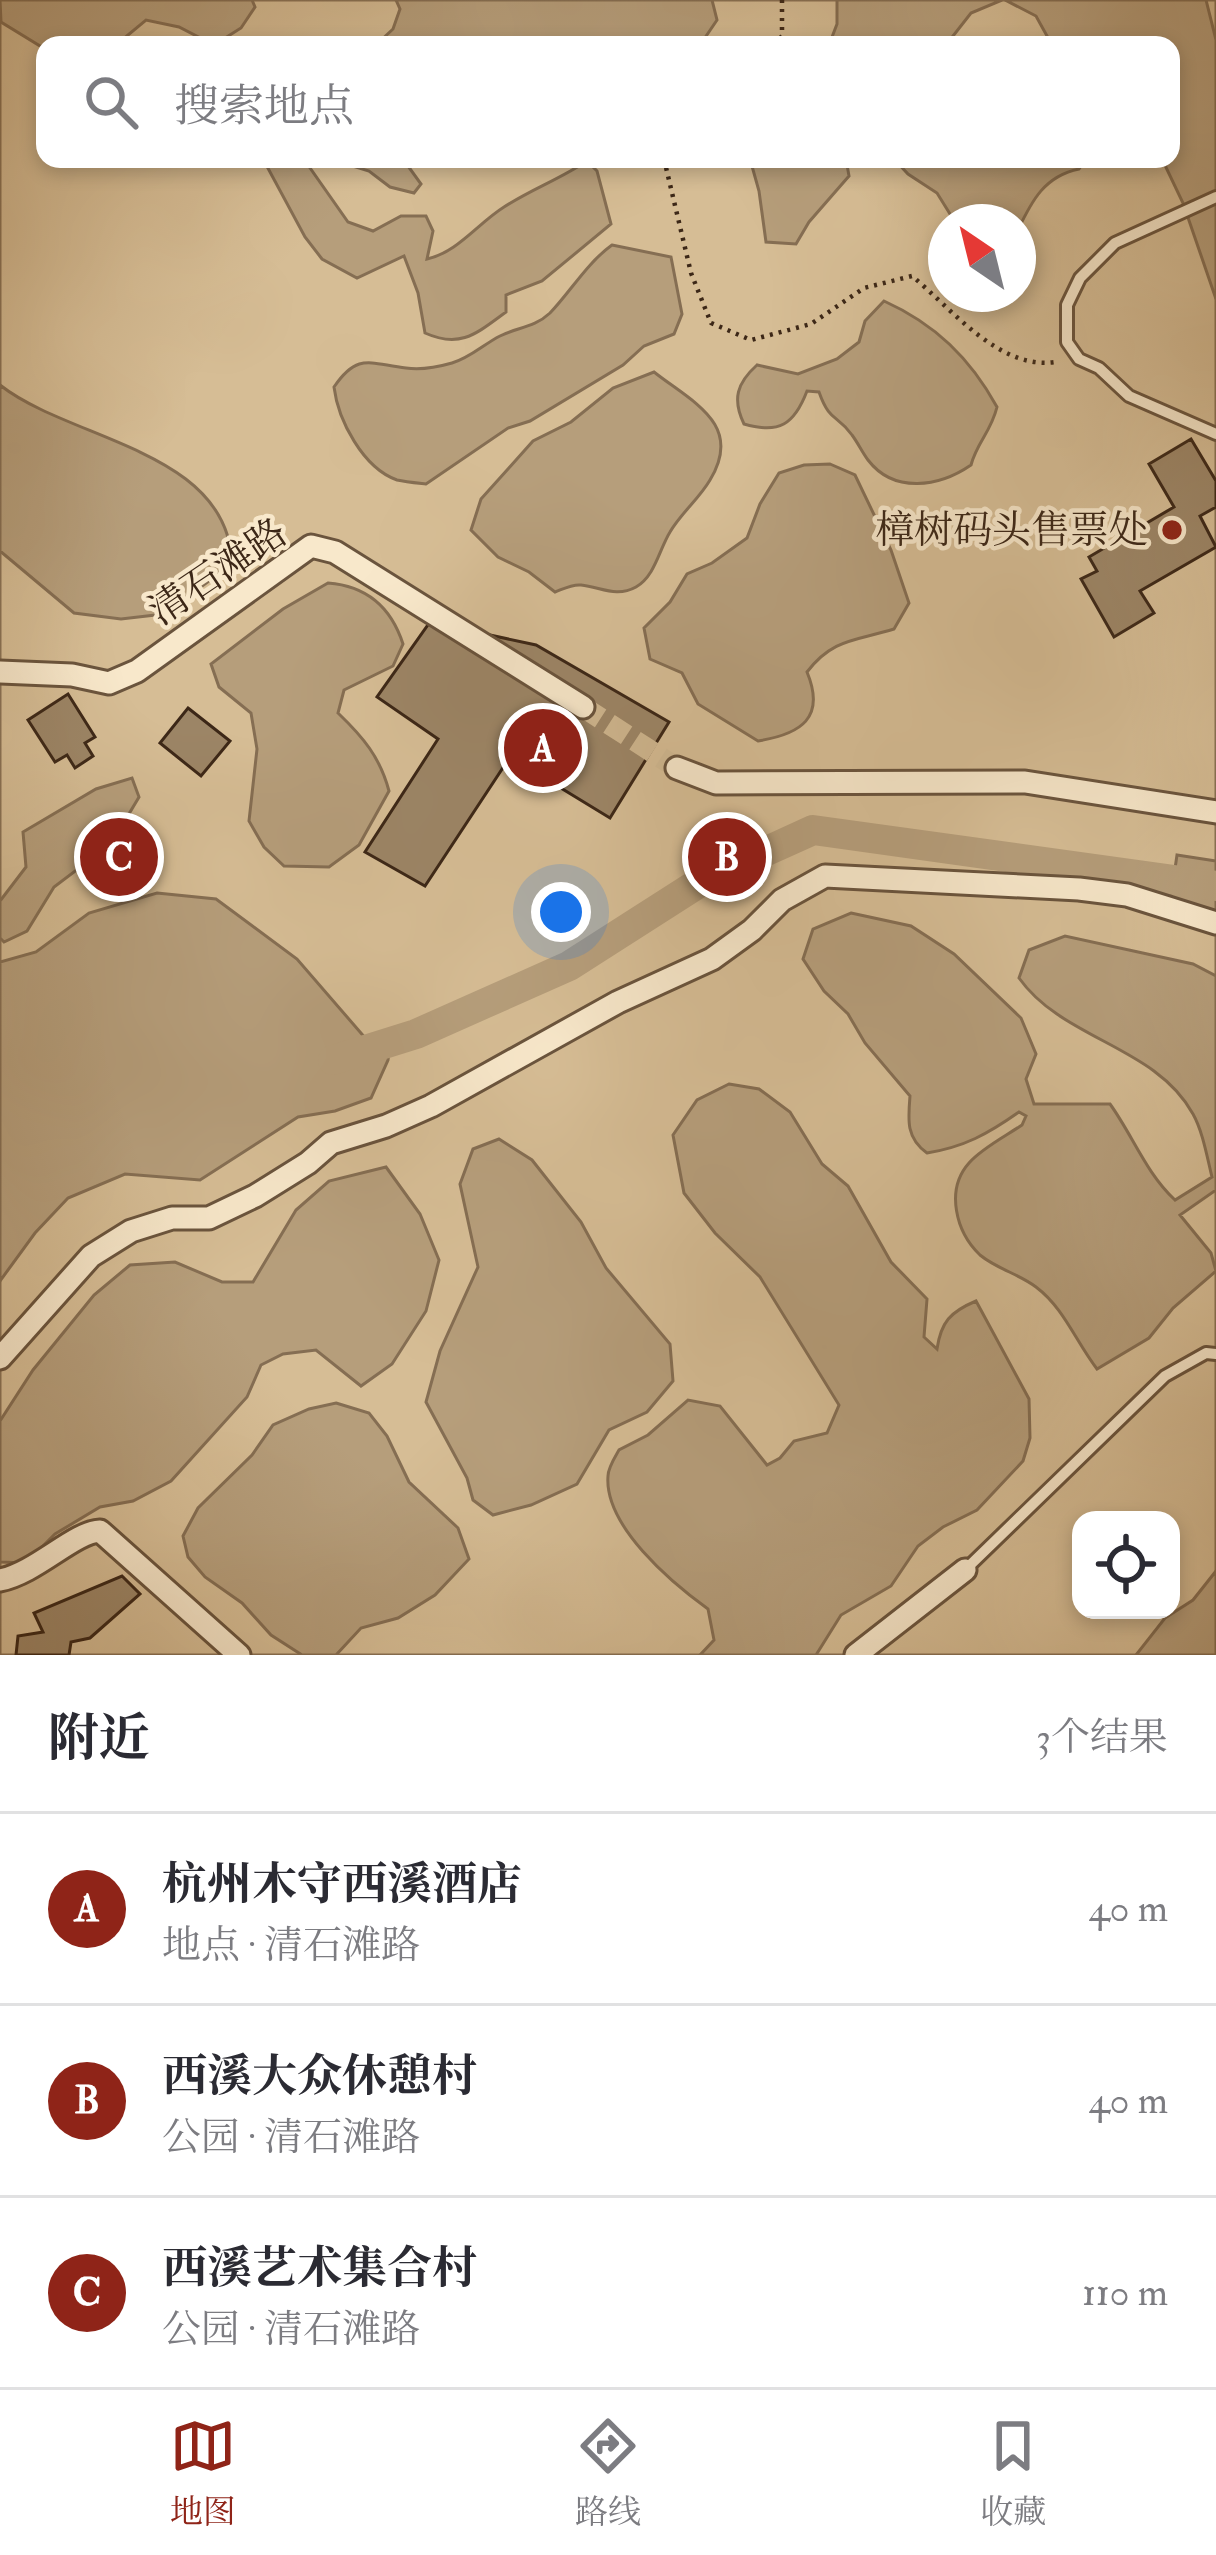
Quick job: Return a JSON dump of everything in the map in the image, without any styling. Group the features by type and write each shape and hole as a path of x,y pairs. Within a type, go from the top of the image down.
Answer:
{"street":[{"name":"清石滩路","path":"0,672 72,675 109,683 137,671 311,546 335,552 583,707"},
{"path":"677,768 716,784 1025,782 1216,812"},
{"path":"0,1358 91,1256 131,1231 172,1218 209,1218 273,1185 331,1143 386,1126 467,1088 618,1002 712,959 752,930 782,900 826,876 1127,895 1216,922"},
{"path":"0,1580 52,1558 86,1532 100,1531 239,1655"},
{"path":"856,1655 965,1570"}],"lane":[{"path":"1216,196 1115,243 1080,278 1067,304 1067,342 1078,358 1099,368 1129,396 1216,434"},
{"path":"965,1570 1165,1376 1206,1353 1216,1354"}],"path":[{"path":"782,0 782,36"},
{"path":"666,168 691,273 711,323 751,340 811,324 864,288 912,276 999,351 1035,365 1078,358"}],"shaded area":[{"path":"0,0 1216,0 1216,1655 0,1655"},
{"path":"0,0 252,0 255,7 241,28 228,36 196,36 146,20 127,36 36,36 36,43 1,22"},
{"path":"396,0 712,0 717,20 706,36 386,36 400,9"},
{"path":"837,0 1002,0 971,13 953,36 832,36"},
{"path":"1005,0 1206,0 1216,40 1216,299 1166,168 1180,168 1180,36 1047,36 1036,16"},
{"path":"268,168 310,168 348,222 373,231 401,216 426,216 433,231 427,259 458,244 504,207 574,168 597,171 611,224 542,281 506,295 506,312 459,339 425,333 418,293 404,256 357,278 322,259"},
{"path":"359,168 409,168 421,184 414,193 390,187"},
{"path":"753,168 848,168 849,176 796,244 766,242"},
{"path":"902,168 1080,168 1057,177 1032,204 944,204 937,193"},
{"path":"612,245 671,257 682,314 674,334 644,346 623,365 530,421 508,428 426,484 397,480 363,454 347,428 334,387 350,369 366,363 423,368 465,358 500,336 544,318"},
{"path":"884,301 950,344 997,407 971,465 945,478 917,484 879,471 847,428 830,414 819,392 807,391 791,419 776,427 744,424 740,415 738,392 757,365 798,374 837,359 859,342 865,321"},
{"path":"654,372 709,416 721,444 710,480 674,525 648,576 622,592 578,585 555,592 498,557 471,530 481,499 533,441 571,422 613,388"},
{"path":"0,385 30,404 176,472 204,496 224,526 232,564 164,614 121,619 74,613 0,551"},
{"path":"830,464 855,475 891,550 909,603 894,629 846,642 817,661 807,672 813,701 806,721 786,734 758,741 698,704 682,673 650,659 644,628 670,602 687,574 747,538 779,473"},
{"path":"328,583 376,601 392,619 403,644 393,666 344,690 338,713 370,748 389,791 359,845 329,867 284,866 264,847 249,821 257,749 251,713 219,687 211,664 283,609"},
{"path":"132,778 139,797 111,844 54,887 27,931 4,942 0,901 26,867 23,832 96,789"},
{"path":"1177,855 1216,861 1216,911 1170,903"},
{"path":"157,893 216,899 297,959 373,1047 390,1042 388,1060 371,1098 298,1117 200,1180 125,1174 68,1198 0,1281 0,962 36,952 89,913"},
{"path":"851,913 911,926 954,954 1021,1018 1036,1054 1026,1079 1034,1104 1110,1104 1175,1200 1212,1177 1193,1114 1177,1091 1133,1057 1060,1016 1019,978 1029,950 1065,936 1193,964 1216,976 1216,1190 1180,1215 1211,1253 1216,1271 1173,1308 1149,1338 1097,1369 1046,1295 972,1246 960,1223 957,1186 969,1163 1022,1125 1026,1116 1019,1112 953,1147 927,1153 920,1147 910,1128 910,1096 803,959 813,929"},
{"path":"729,1084 759,1089 790,1112 822,1164 848,1186 891,1262 927,1299 924,1337 937,1349 948,1319 976,1301 1029,1399 1030,1438 1023,1461 977,1510 918,1546 891,1586 841,1615 816,1655 700,1655 714,1640 708,1609 643,1552 610,1495 608,1473 619,1450 648,1435 688,1400 720,1406 767,1465 794,1441 827,1433 839,1405 760,1277 715,1233 684,1193 673,1135 697,1100"},
{"path":"499,1139 532,1160 581,1222 606,1268 670,1344 673,1381 647,1412 609,1430 577,1484 531,1505 493,1515 473,1500 467,1478 426,1402 440,1351 478,1267 460,1184 473,1149"},
{"path":"386,1167 420,1214 439,1260 426,1311 392,1364 361,1386 316,1350 283,1354 261,1365 247,1397 171,1481 133,1501 100,1507 55,1534 26,1563 0,1562 0,1421 33,1370 94,1295 130,1265 175,1262 222,1282 253,1282 296,1210 329,1181"},
{"path":"336,1403 369,1413 387,1436 409,1482 458,1528 469,1559 435,1595 398,1618 361,1628 336,1655 302,1655 271,1635 242,1603 205,1577 188,1557 183,1536 198,1508 252,1455 273,1425"},
{"path":"1216,1571 1216,1655 1136,1655 1164,1619 1180,1619 1180,1608"}],"building":[{"name":"樟树码头售票处","path":"1191,439 1216,481 1216,507 1200,516 1216,547 1140,591 1154,613 1114,637 1081,579 1097,571 1089,557 1174,507 1149,464"},
{"path":"430,622 536,645 669,722 610,818 510,757 425,886 365,852 438,739 377,697"},
{"path":"68,694 95,737 85,743 93,756 75,768 67,755 55,762 28,720"},
{"path":"188,708 230,741 201,776 160,743"},
{"path":"122,1576 140,1594 90,1638 71,1642 69,1655 16,1655 18,1636 43,1632 34,1613"}],"waterway":[{"path":"333,1060 416,1034 569,966 705,879 813,830 1216,886"}],"tunnel":[{"path":"583,707 677,768"}],"place":[{"name":"樟树码头售票处","path":"1172,530"},
{"name":"杭州木守西溪酒店","path":"543,748"},
{"name":"西溪艺术集合村","path":"119,857"},
{"name":"西溪大众休憩村","path":"727,857"}]}
